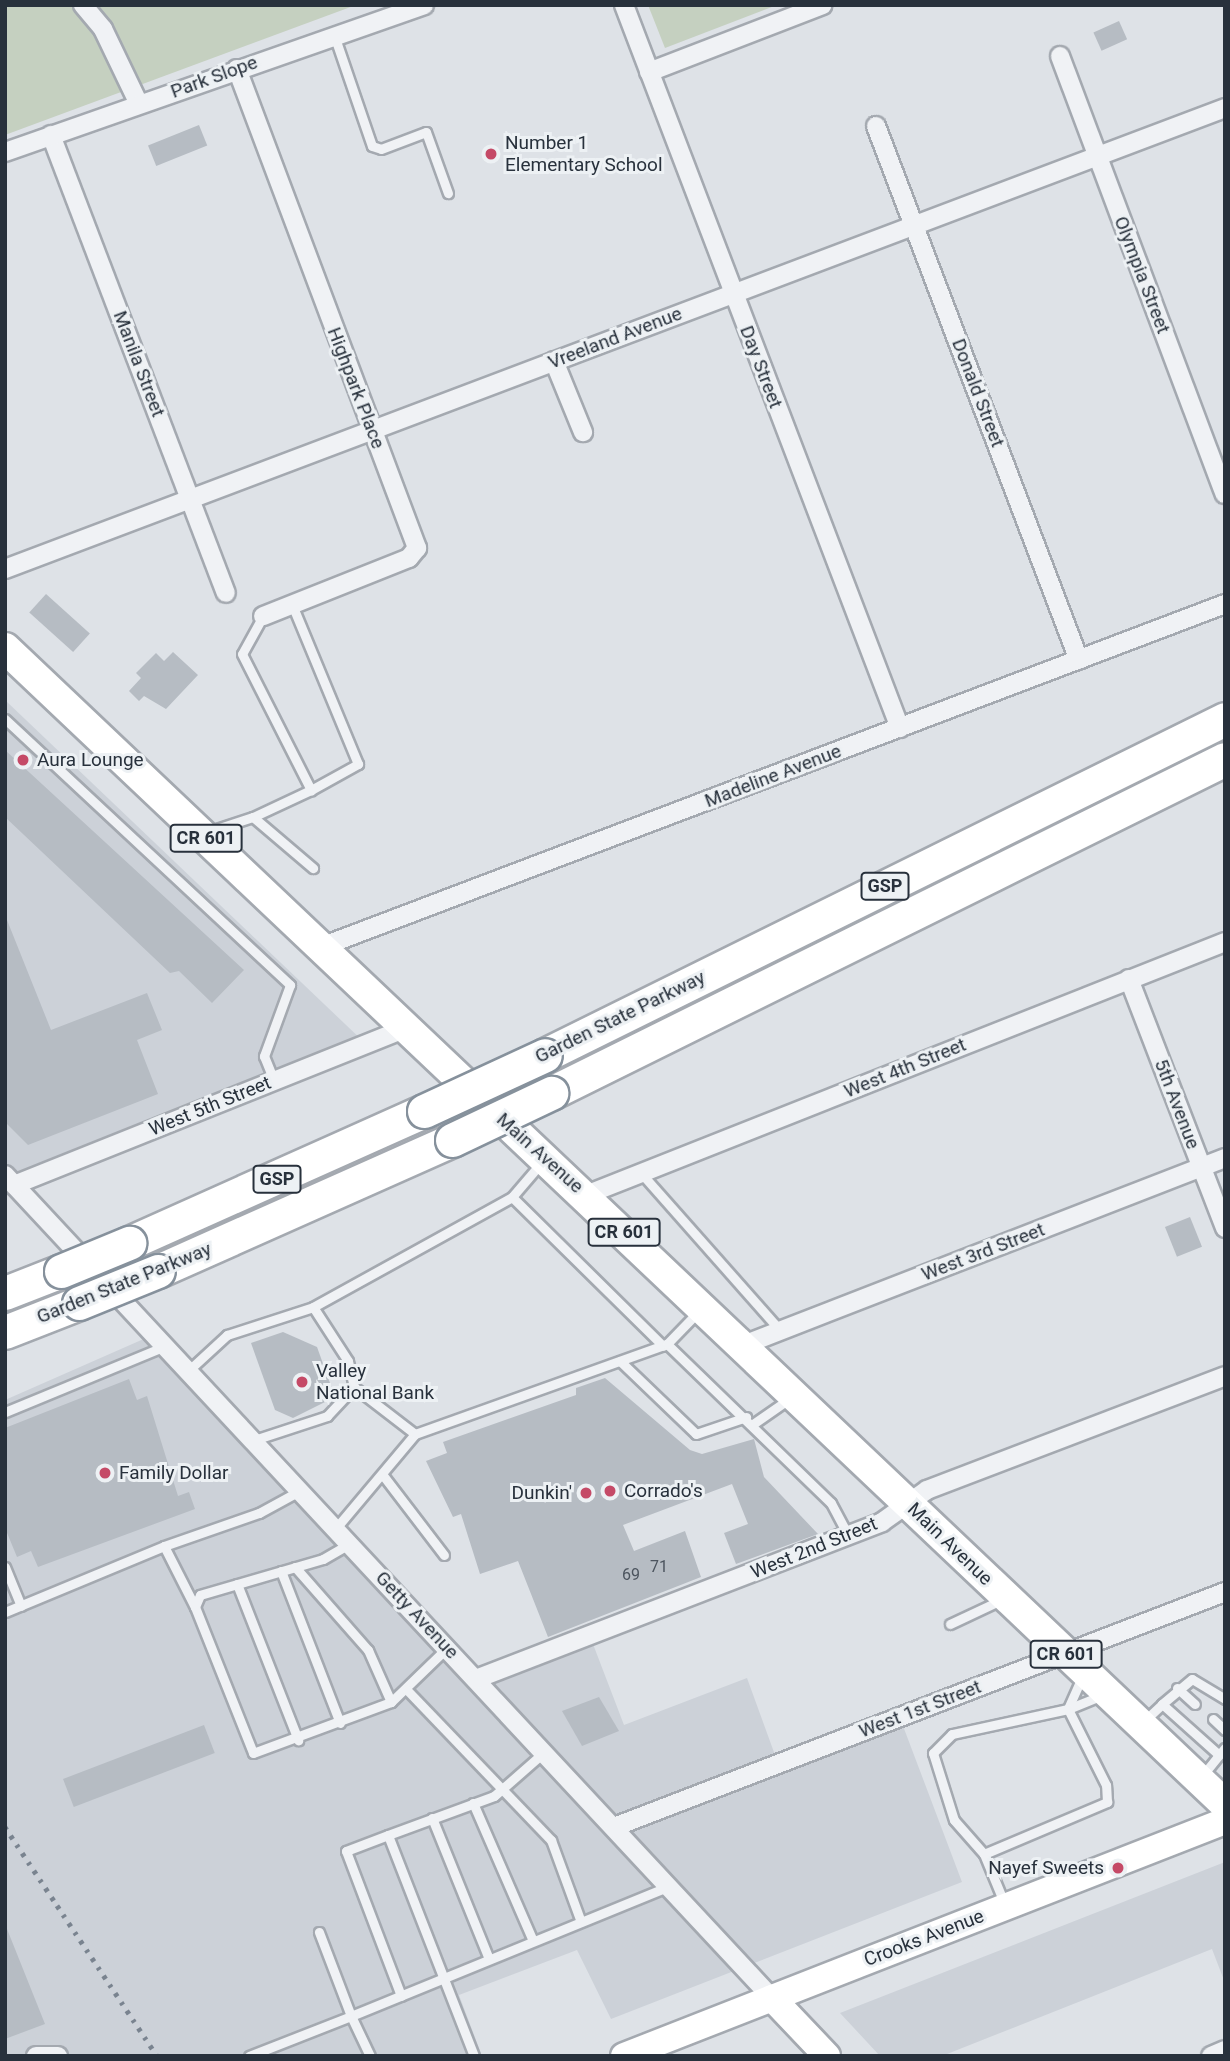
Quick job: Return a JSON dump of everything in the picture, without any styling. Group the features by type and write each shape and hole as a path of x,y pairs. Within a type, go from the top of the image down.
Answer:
{"highway":[{"name":"Garden State Parkway","path":"5,1293 129,1243 545,1055 1225,719"},
{"name":"Garden State Parkway","path":"5,1332 158,1271 452,1140 1225,759"}],"main road":[{"name":"Main Avenue","path":"5,648 586,1195 701,1308 1225,1804"}],"street":[{"path":"83,5 103,29 139,104"},
{"name":"Park Slope","path":"5,152 237,68 424,5"},
{"name":"Day Street","path":"624,5 900,728"},
{"path":"649,72 823,5"},
{"name":"Olympia Street","path":"1060,56 1225,494"},
{"name":"Highpark Place","path":"237,68 416,548 409,558 263,616"},
{"name":"Vreeland Avenue","path":"5,569 1225,108"},
{"name":"Donald Street","path":"876,126 1079,660"},
{"name":"Manila Street","path":"51,135 226,593"},
{"path":"554,361 583,432"},
{"name":"Madeline Avenue","path":"321,947 1225,604"},
{"name":"West 4th Street","path":"586,1195 1225,942"},
{"name":"5th Avenue","path":"1129,979 1225,1228"},
{"name":"West 5th Street","path":"8,1183 406,1028"},
{"name":"West 3rd Street","path":"741,1346 1225,1158"},
{"name":"Getty Avenue","path":"8,1183 189,1370 827,2056"},
{"name":"West 2nd Street","path":"476,1679 848,1535 907,1504 927,1490 1225,1376"},
{"name":"West 1st Street","path":"614,1827 1075,1663 1225,1592"},
{"name":"Crooks Avenue","path":"624,2056 1225,1821"},
{"path":"1211,2056 1225,2050"}],"lane":[{"path":"334,35 372,146 381,149 426,132 448,193"},
{"path":"202,834 253,817 358,764 292,605"},
{"path":"263,616 242,654 311,790"},
{"path":"5,719 290,985 264,1056 274,1081"},
{"path":"253,817 313,868"},
{"path":"189,1370 227,1335 313,1307 512,1197 545,1159"},
{"path":"641,1173 781,1331"},
{"path":"512,1197 665,1345 753,1424 831,1503 848,1535"},
{"path":"313,1307 348,1361 354,1387 415,1434"},
{"path":"336,1528 415,1434 665,1345 701,1308"},
{"path":"5,1412 164,1346"},
{"path":"620,1361 696,1434 746,1417"},
{"path":"254,1440 327,1416 354,1387"},
{"path":"753,1424 794,1396"},
{"path":"382,1474 443,1555"},
{"path":"5,1612 164,1546 259,1513 300,1490"},
{"path":"195,1607 200,1595 295,1567 350,1543"},
{"path":"164,1546 195,1607 244,1743 265,1754 391,1702 407,1690 447,1648"},
{"path":"5,1567 21,1606"},
{"path":"295,1567 368,1650 391,1702"},
{"path":"281,1571 340,1723"},
{"path":"237,1584 298,1740"},
{"path":"950,1624 1006,1597"},
{"path":"984,1854 1107,1802 1106,1785 1068,1709 1075,1663"},
{"path":"1140,1724 1177,1688 1192,1679 1225,1699"},
{"path":"1177,1688 1195,1704"},
{"path":"407,1690 500,1791 551,1840 581,1922"},
{"path":"1006,1906 984,1854 954,1820 935,1770 940,1741 1068,1709 1107,1693"},
{"path":"1162,1704 1222,1752 1199,1780"},
{"path":"1213,1719 1225,1730"},
{"path":"401,1996 346,1851 500,1791 544,1752"},
{"path":"473,1803 533,1941"},
{"path":"432,1818 489,1959"},
{"path":"388,1835 474,2056"},
{"path":"248,2056 668,1886"},
{"path":"319,1932 351,2016 370,2056"}],"shaded area":[{"path":"5,700 366,1044 5,1194"},
{"path":"155,1334 482,1674 588,1631 624,1725 747,1678 779,1766 900,1718 962,1882 611,2019 577,1950 459,1995 482,2056 5,2056 5,1400"},
{"path":"1225,1862 1225,1983 1212,1949 942,2056 880,2056 840,2013"}],"green space":[{"path":"5,5 356,5 5,135"},
{"path":"648,5 777,5 665,48"}],"building":[{"path":"1119,21 1127,39 1102,51 1093,32"},
{"path":"199,125 207,145 156,166 148,146"},
{"path":"46,594 90,633 73,652 29,613"},
{"path":"173,652 198,675 166,709 144,696 139,701 129,691 141,678 136,673 156,653 164,661"},
{"path":"5,750 244,970 212,1003 179,971 170,973 5,817"},
{"path":"5,915 51,1030 147,993 162,1030 137,1040 158,1094 28,1145 5,1122"},
{"path":"1190,1217 1202,1247 1177,1257 1165,1227"},
{"path":"283,1332 317,1347 335,1397 293,1418 275,1410 251,1343"},
{"path":"605,1378 690,1450 702,1454 754,1439 764,1477 818,1534 736,1564 724,1533 748,1524 732,1484 623,1525 634,1551 685,1531 701,1577 548,1637 518,1561 480,1574 461,1514 453,1517 426,1461 447,1453 443,1442 576,1395 576,1388"},
{"path":"129,1379 137,1400 147,1396 178,1496 189,1492 195,1509 38,1567 31,1551 17,1557 5,1528 5,1428"},
{"path":"599,1697 619,1731 582,1746 562,1711"},
{"path":"204,1725 215,1753 74,1807 63,1779"},
{"path":"5,1924 45,2024 5,2039"}],"railway":[{"path":"5,1827 157,2056"}],"place":[{"name":"Number 1 Elementary School","path":"491,154"},
{"name":"Aura Lounge","path":"23,760"},
{"name":"Valley National Bank","path":"302,1382"},
{"name":"Family Dollar","path":"105,1473"},
{"name":"Corrado's","path":"610,1491"},
{"name":"Dunkin'","path":"586,1493"},
{"name":"Nayef Sweets","path":"1118,1868"}]}
